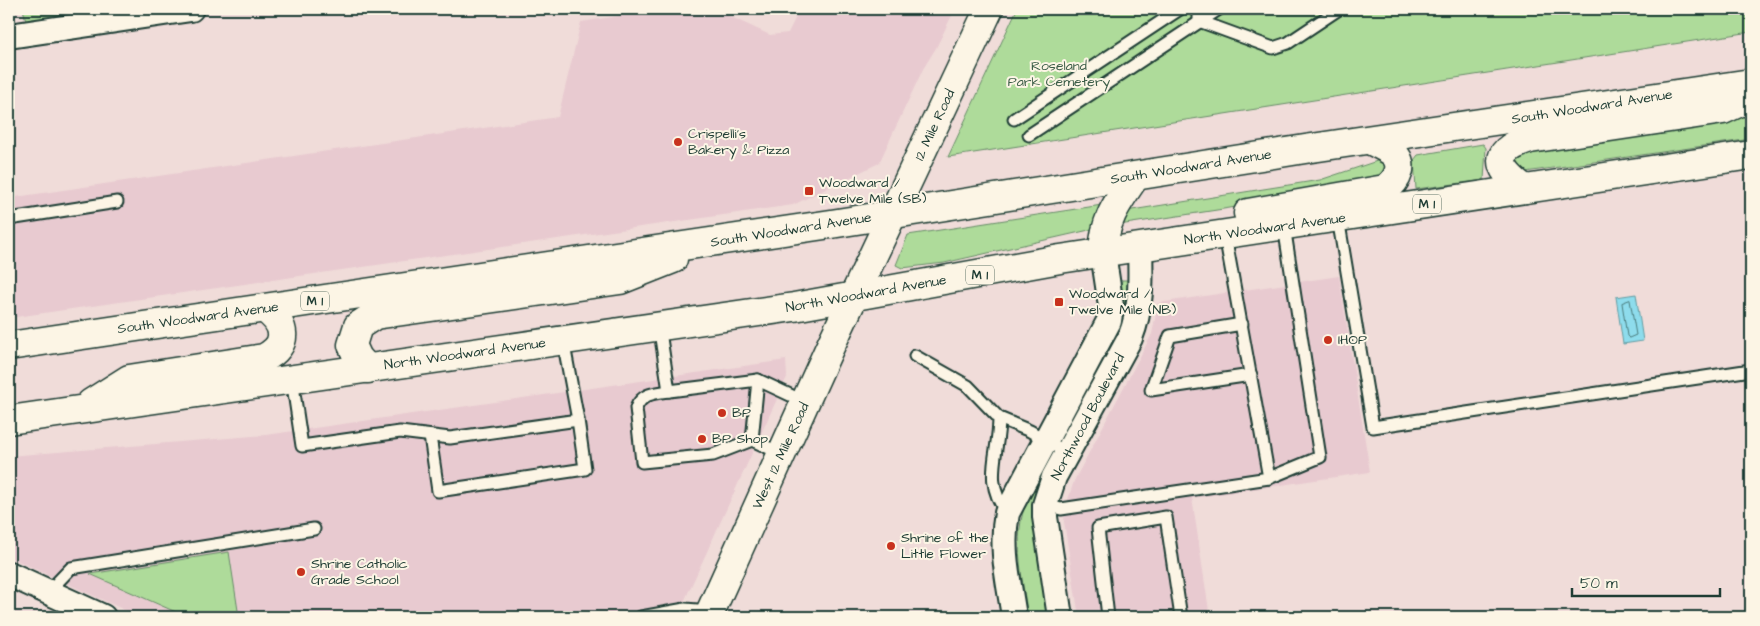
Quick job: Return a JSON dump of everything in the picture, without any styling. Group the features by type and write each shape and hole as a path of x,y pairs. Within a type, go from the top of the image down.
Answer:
{"main road":[{"name":"12 Mile Road","path":"856,295 989,9"},
{"name":"South Woodward Avenue","path":"9,346 265,309 1751,83"},
{"path":"1525,189 1508,178 1502,165 1504,153 1515,144 1530,139 1723,110 1751,97"},
{"path":"1140,247 1196,222 1385,189 1398,178 1400,167 1394,153 1370,140"},
{"name":"North Woodward Avenue","path":"9,420 86,407 368,369 794,307 856,295 919,286 1060,259 1751,155"},
{"path":"1103,254 1104,234 1110,216 1135,177"},
{"path":"368,369 358,358 352,345 358,326 375,315 620,280 725,239"},
{"name":"West 12 Mile Road","path":"709,614 856,295"},
{"path":"86,407 129,378 264,358 275,353 280,345 281,327 275,316 265,309"}],"street":[{"path":"9,36 190,9"},
{"name":"Northwood Boulevard","path":"1060,617 1045,517 1045,505 1054,477 1130,338 1136,322 1142,286 1140,247"},
{"name":"Northwood Boulevard","path":"1014,617 1004,554 1003,537 1007,513 1109,321 1111,306 1103,254"},
{"path":"9,574 103,617"}],"lane":[{"path":"1014,119 1180,9"},
{"path":"1199,9 1199,21"},
{"path":"1029,135 1218,9"},
{"path":"1199,21 1273,48 1288,43 1339,9"},
{"path":"9,219 117,202"},
{"path":"1338,218 1373,427 1751,370"},
{"path":"1045,505 1061,509 1269,478 1320,457 1284,226"},
{"path":"1226,235 1269,478"},
{"path":"1242,324 1170,336 1151,390 1252,375"},
{"path":"660,325 669,391"},
{"path":"430,436 438,491 585,469 563,340"},
{"path":"915,356 968,386 999,418 1045,439 1067,453"},
{"path":"292,379 302,446 400,432 450,438 578,420"},
{"path":"752,440 758,380"},
{"path":"782,454 752,440 713,455 642,462 636,408 639,402 649,394 758,380 806,402"},
{"path":"999,418 993,483 997,500 1007,513"},
{"path":"1108,617 1098,528 1166,517 1180,617"},
{"path":"48,592 71,568 314,529"},
{"path":"645,617 685,609 709,614"}],"shaded area":[{"path":"662,9 714,9 770,35 788,33 800,9 955,9 936,48 923,69 879,163 793,205 9,318 9,198 558,117 581,22"},
{"path":"1339,276 1370,472 1192,498 1210,617 1079,617 1064,522 1065,509 1074,481 1152,334 1158,303"},
{"path":"786,360 787,377 677,617 140,617 9,557 9,456 266,435"}],"green space":[{"path":"23,9 129,9 38,22 26,21"},
{"name":"Roseland Park Cemetery","path":"1017,9 1751,9 1751,32 948,157"},
{"path":"1751,111 1751,139 1525,172 1515,162 1516,154"},
{"path":"1483,144 1486,148 1484,180 1416,189 1414,160 1418,155"},
{"path":"1377,161 1384,163 1389,171 1380,185 1119,225 1128,211 1132,210 1320,180"},
{"path":"1102,205 1098,228 944,263 902,268 896,265 908,235"},
{"path":"1122,280 1131,280 1125,321 1063,436 1124,317"},
{"path":"1043,471 1034,499 1034,508 1053,617 1028,617 1019,553 1019,538 1025,506 1031,491"},
{"path":"229,552 239,617 187,617 90,574"}],"water":[{"path":"1636,294 1643,341 1623,344 1616,297"}],"place":[{"name":"Crispelli’s Bakery & Pizza","path":"678,142"},
{"name":"Woodward / Twelve Mile (SB)","path":"809,191"},
{"name":"Woodward / Twelve Mile (NB)","path":"1059,302"},
{"name":"IHOP","path":"1328,340"},
{"name":"BP","path":"722,413"},
{"name":"BP Shop","path":"702,439"},
{"name":"Shrine of the Little Flower","path":"891,546"},
{"name":"Shrine Catholic Grade School","path":"301,572"}]}
